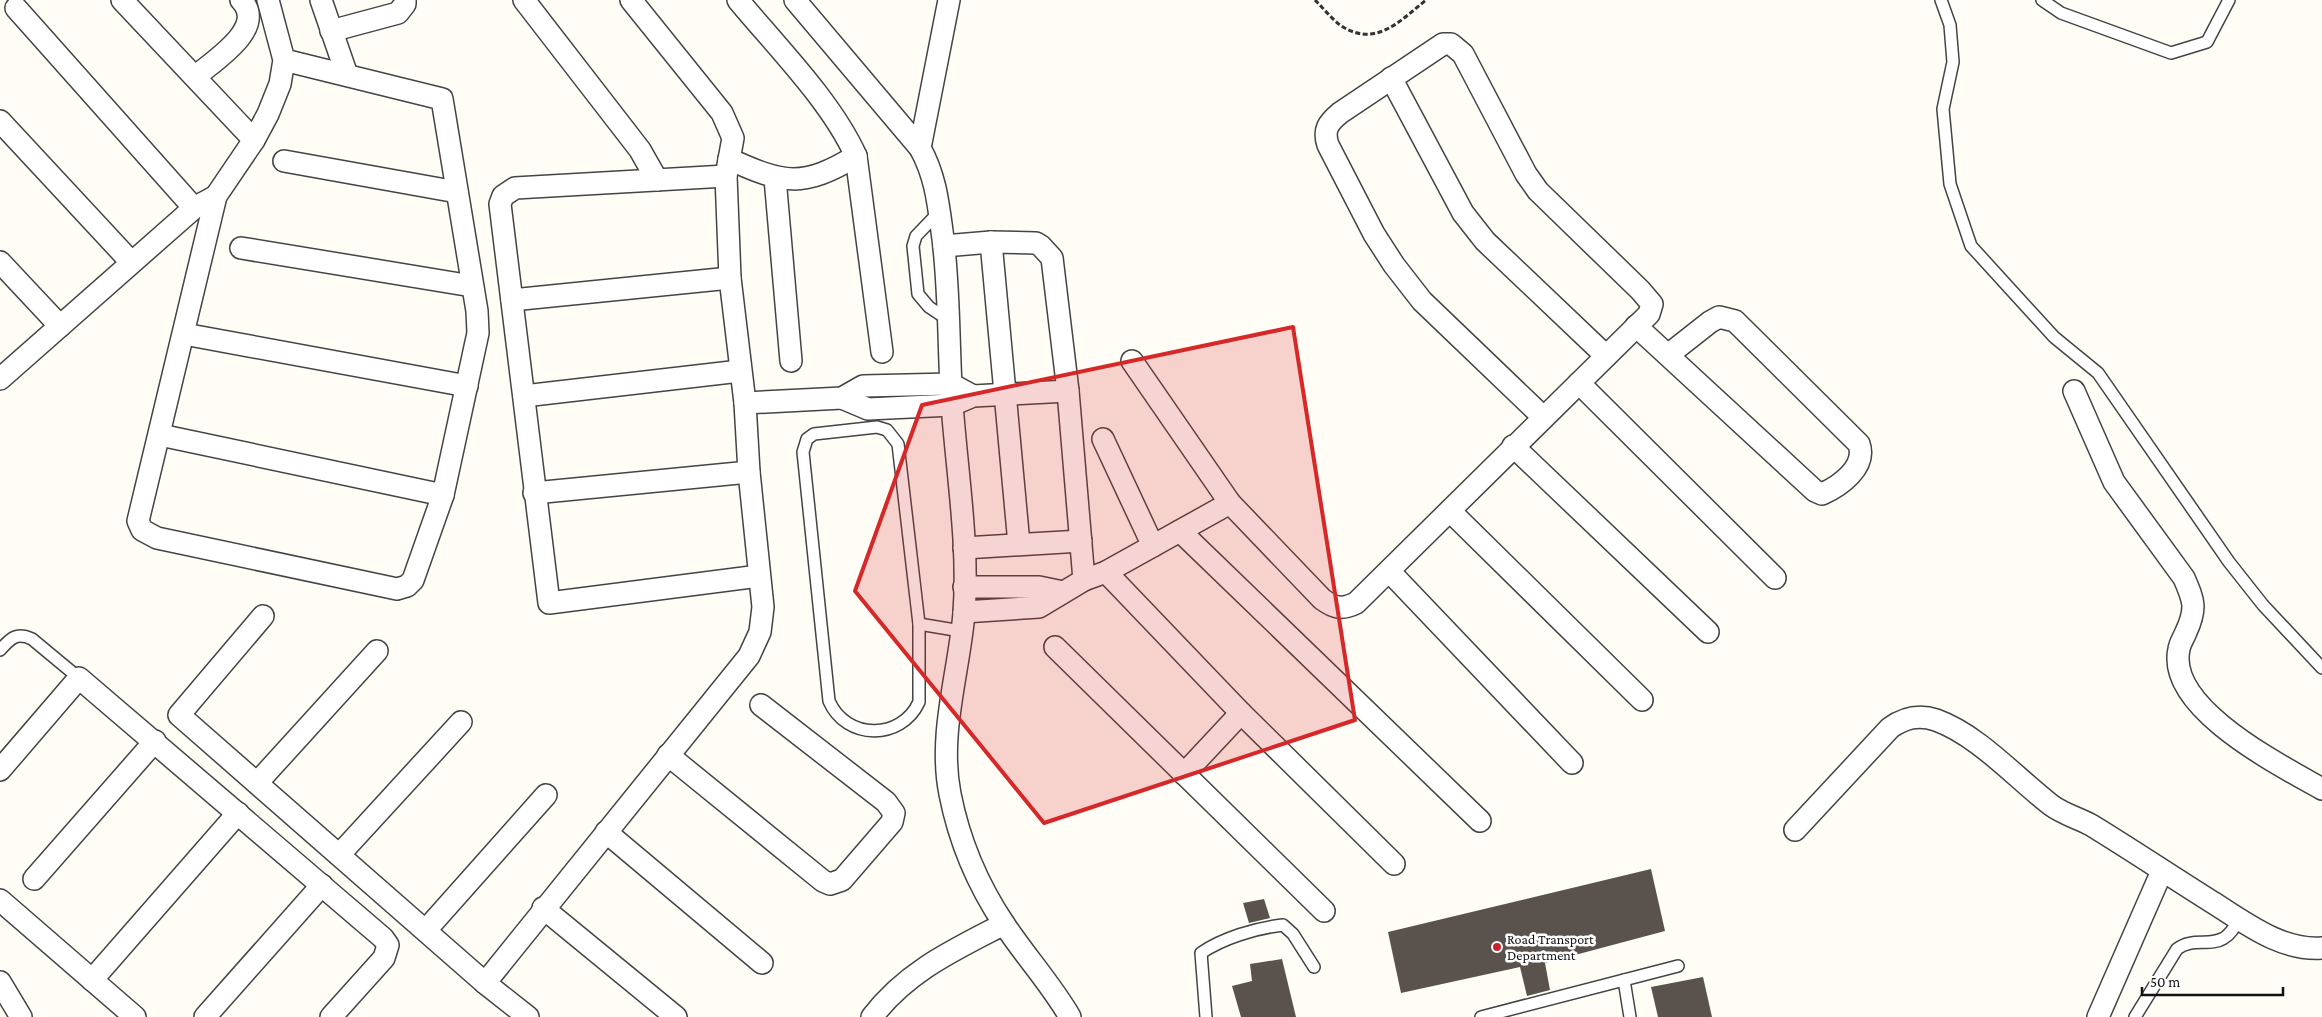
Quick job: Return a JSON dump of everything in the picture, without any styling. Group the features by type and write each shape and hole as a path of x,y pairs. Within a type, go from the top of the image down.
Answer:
{"street":[{"path":"122,0 254,140"},
{"path":"194,77 240,38 248,26 248,13 241,0"},
{"path":"268,0 284,60 280,84 268,114 254,140 216,196 138,521 142,530 148,534 177,542 397,589 407,586 413,580 443,495 478,333 442,98 284,60"},
{"path":"321,0 330,31 347,75"},
{"path":"330,31 398,13 405,4 405,0"},
{"path":"524,0 640,150 657,180"},
{"path":"486,983 543,908 749,656 760,632 763,607 745,404 730,278 728,167 733,138 730,126 722,113 631,0"},
{"path":"738,0 830,111 846,133 856,156 882,352"},
{"path":"795,0 920,148 928,162 937,188 950,321 952,395 964,548 963,622 950,702 947,743 950,791 957,825 973,867 1004,924 1055,991 1070,1017"},
{"path":"920,148 949,0"},
{"path":"16,8 194,208"},
{"path":"1132,361 1230,503 1322,599 1330,605 1346,608 1356,603 1543,416 1579,383 1648,314 1652,304 1538,191 1526,174 1463,54 1451,44 1443,44 1332,119 1326,128 1325,134 1328,145 1374,234 1400,273 1422,301 1543,416"},
{"path":"1391,78 1463,213 1485,241 1606,356"},
{"path":"0,121 132,262"},
{"path":"760,576 549,603 500,204 504,196 515,188 657,180 728,167 790,180 817,175 838,167 856,156"},
{"path":"284,161 457,192"},
{"path":"774,178 791,361"},
{"path":"0,379 194,208 216,196"},
{"path":"944,246 992,242 1036,243 1052,258 1068,391 1084,580"},
{"path":"992,242 1019,544"},
{"path":"241,248 472,286"},
{"path":"0,262 60,326"},
{"path":"512,300 730,278"},
{"path":"1636,326 1815,491 1822,494 1838,487 1859,463 1862,456 1859,444 1735,321 1726,317 1714,319 1668,355"},
{"path":"184,334 467,386"},
{"path":"524,396 740,371"},
{"path":"1579,383 1775,578"},
{"path":"745,404 842,398 863,386 973,396 1068,391"},
{"path":"2074,391 2114,482 2184,578 2191,593 2194,603 2194,615 2179,650 2178,668 2183,684 2193,699 2208,715 2263,756 2322,789"},
{"path":"160,435 443,495"},
{"path":"1103,439 1153,546"},
{"path":"1513,446 1708,632"},
{"path":"534,493 750,472"},
{"path":"963,622 1039,607 1084,580 1106,572 1230,503"},
{"path":"1450,511 1642,700"},
{"path":"1180,531 1480,821"},
{"path":"964,548 1081,541"},
{"path":"1389,571 1572,763"},
{"path":"1106,572 1241,713 1394,864"},
{"path":"964,587 1039,588 1063,592"},
{"path":"263,616 179,715 486,983 528,1017"},
{"path":"1055,647 1324,911"},
{"path":"257,783 377,652"},
{"path":"0,770 79,678 155,741 383,938 388,945 384,958 331,1017"},
{"path":"668,755 823,881 830,884 842,880 892,822 894,814 886,802 761,705"},
{"path":"1184,774 1241,713"},
{"path":"1795,830 1890,728 1904,718 1918,717 1934,720 1954,728 1985,750 2053,807 2090,824 2239,919 2279,941 2301,947 2322,948"},
{"path":"339,855 461,722"},
{"path":"34,878 155,741"},
{"path":"426,930 546,795"},
{"path":"92,980 238,813"},
{"path":"606,832 762,963"},
{"path":"2098,1017 2162,871"},
{"path":"205,1017 322,885"},
{"path":"0,900 135,1017"},
{"path":"543,908 676,1017"},
{"path":"872,1017 896,990 926,966 1004,924"},
{"path":"0,982 21,1017"}],"lane":[{"path":"1941,0 1950,25 1953,62 1943,109 1950,184 1971,246 2054,337 2098,373 2262,605 2322,668"},
{"path":"2042,0 2061,13 2171,53 2207,42 2229,0"},
{"path":"940,211 916,236 913,246 918,294 929,308 950,321"},
{"path":"877,427 887,430 898,444 919,624 918,702 914,713 904,722 891,729 871,731 854,727 833,711 829,701 802,452 807,439 814,434 877,427"},
{"path":"919,624 963,622"},
{"path":"0,650 10,638 17,634 23,635 32,639 79,678"},
{"path":"2135,1017 2177,950 2185,943 2222,940 2230,933 2239,919"},
{"path":"1206,1017 1201,953 1212,945 1270,926 1283,925 1293,934 1314,967"},
{"path":"1481,1017 1678,966"},
{"path":"1624,980 1630,1017"}],"path":[{"path":"1315,0 1341,25 1361,34 1380,33 1426,0"}],"highlighted area":[{"path":"1293,327 1355,720 1044,823 855,591 922,405"}],"building":[{"name":"Road Transport Department","path":"1651,869 1665,931 1545,963 1550,990 1527,996 1520,967 1401,993 1388,932"},
{"path":"1264,899 1270,918 1249,923 1243,903"},
{"path":"1282,959 1296,1017 1241,1017 1232,986 1252,981 1250,964"},
{"path":"1703,977 1712,1017 1658,1017 1651,987"}],"place":[{"name":"Road Transport Department","path":"1497,947"}]}
